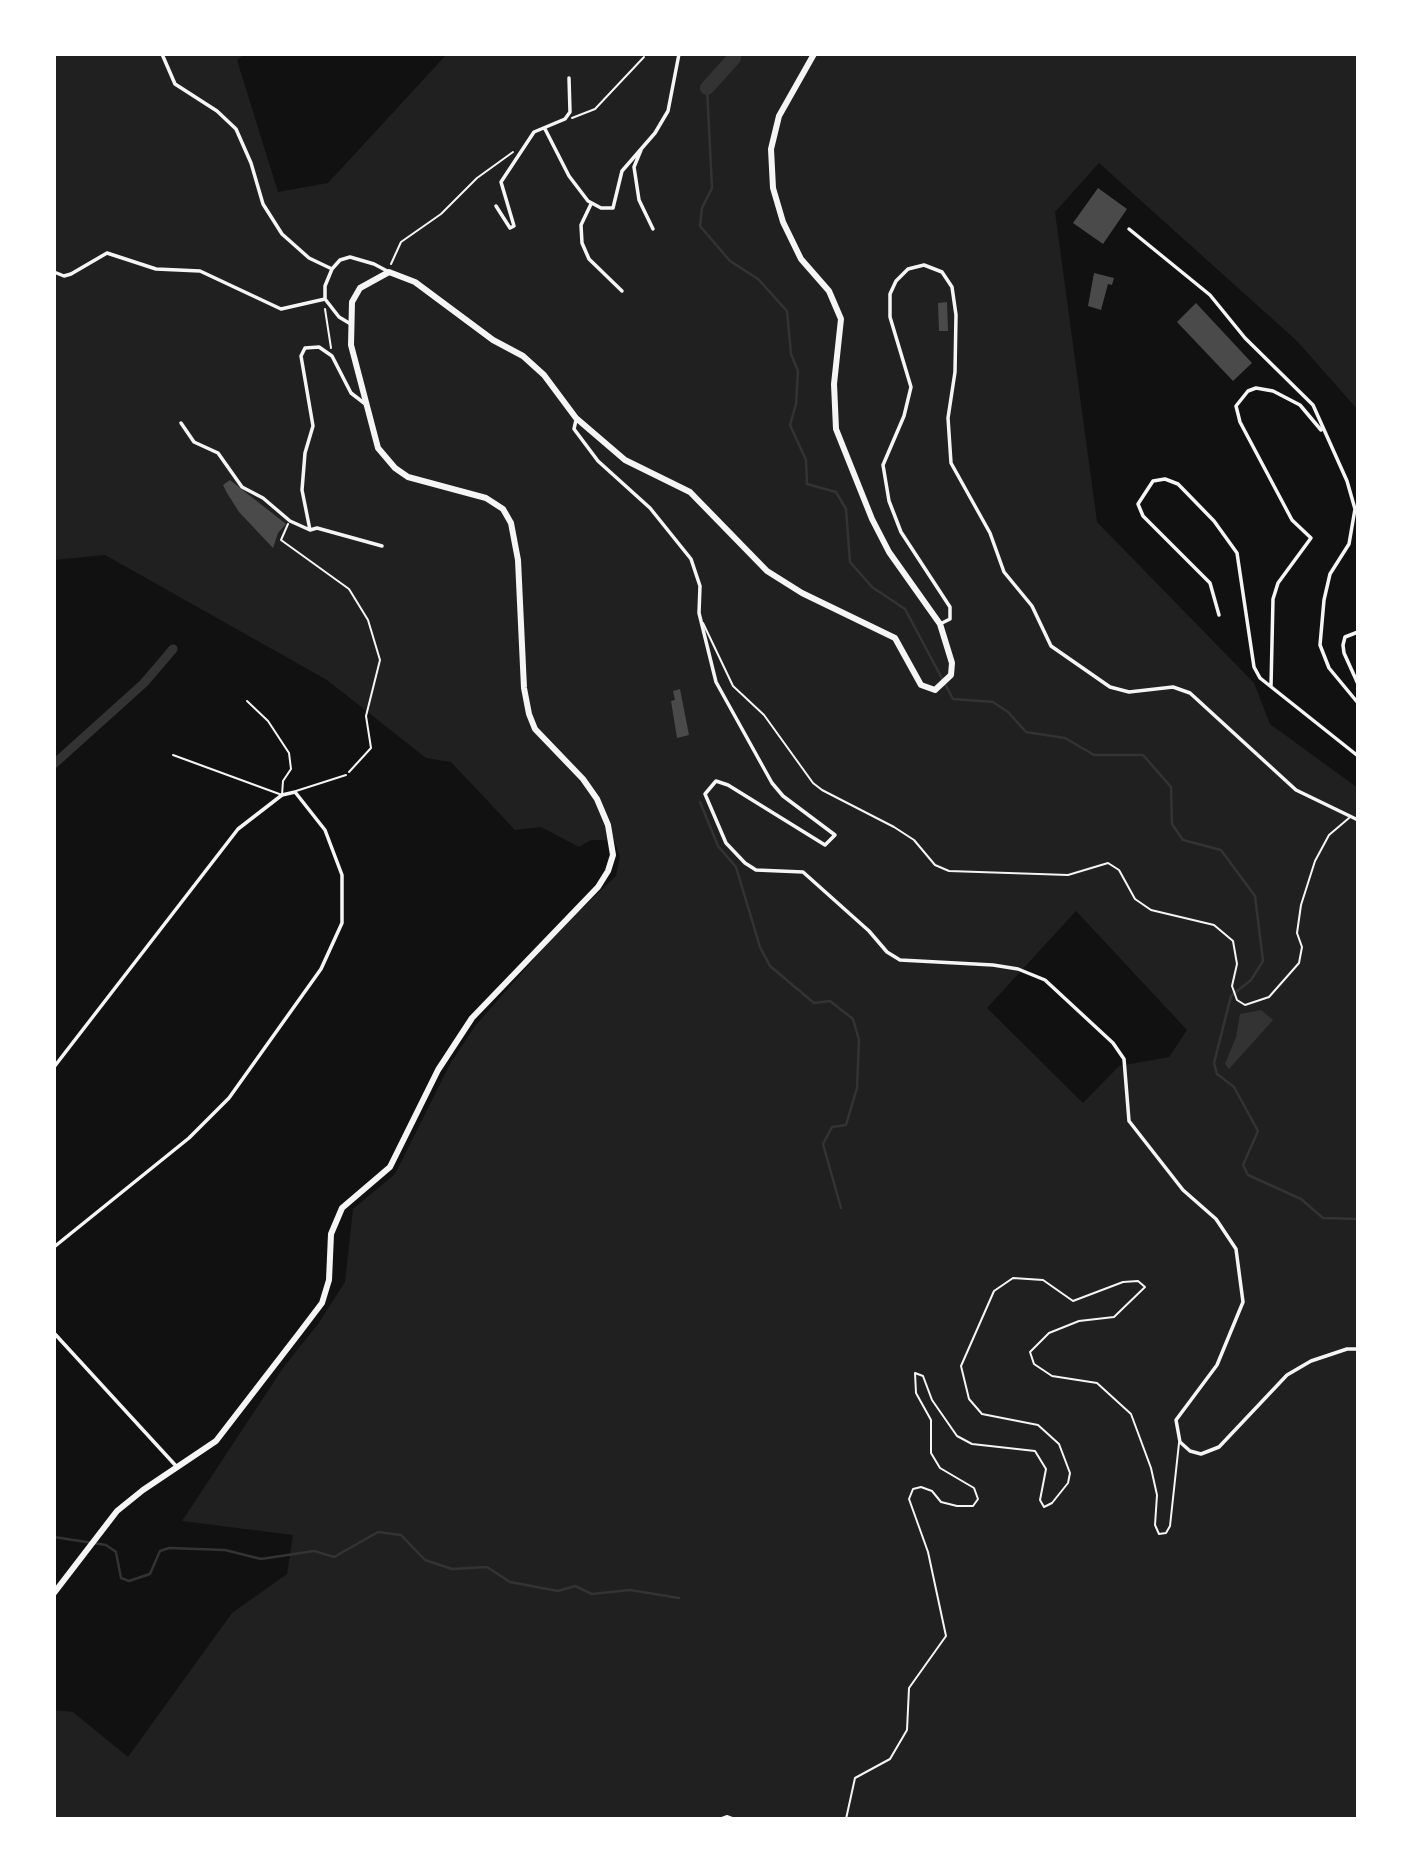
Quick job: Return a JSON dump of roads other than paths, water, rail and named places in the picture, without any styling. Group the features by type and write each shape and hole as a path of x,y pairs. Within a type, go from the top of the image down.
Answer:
{"main road":[{"path":"54,1593 117,1511 216,1441 322,1303 329,1280 331,1234 342,1208 390,1167 438,1070 472,1018 598,887 608,871 613,855 608,825 597,799 583,779 535,729 529,714 524,688 518,560 512,523 503,509 486,498 408,477 395,468 378,448 364,402 349,323 352,302 360,288 389,272 415,282 493,341 523,356 544,375 576,418 625,460 691,492 767,571 802,593 895,638 921,685 935,690 951,675 951,663 940,624 889,552 872,519 836,429 834,384 841,319 829,291 802,259 783,222 773,188 771,149 779,116 814,54"}],"street":[{"path":"162,54 175,85 217,111 236,129 251,163 263,204 282,234 309,258 332,269"},
{"path":"647,54 656,54"},
{"path":"545,129 569,176 591,204 601,208 613,208 622,171 668,111 679,54"},
{"path":"496,206 510,228 514,226 501,182 534,132 565,119 569,111 569,78"},
{"path":"641,148 634,167 639,200 653,229"},
{"path":"591,204 582,225 582,243 589,259 622,291"},
{"path":"1129,229 1210,295 1245,338 1313,405 1347,481 1355,509 1349,544 1330,574 1324,600 1320,645 1329,668 1358,703"},
{"path":"54,272 64,276 107,253 156,270 200,271 281,309 325,299"},
{"path":"349,323 339,317 325,299 325,286 332,269 349,257 374,264 389,272"},
{"path":"940,624 950,619 950,607 901,532 889,501 883,465 904,416 911,387 890,317 890,294 896,281 908,270 924,265 942,272 952,287 956,315 956,372 948,418 951,463 990,533 1004,572 1032,606 1051,646 1111,687 1129,692 1173,687 1190,693 1296,790 1349,818 1358,819"},
{"path":"310,530 302,490 304,453 313,426 301,356 305,348 319,347 332,356 351,393 364,402"},
{"path":"1271,686 1273,598 1278,583 1311,538 1292,520 1240,422 1237,406 1248,391 1256,388 1273,391 1300,405 1325,434"},
{"path":"576,418 573,429 598,461 650,508 691,559 700,586 699,613 716,682 772,783 783,796 835,835 825,845 727,785 716,781 705,794 726,844 756,870 803,872 869,930 887,952 900,960 993,965 1018,969 1045,980 1114,1043 1124,1059 1129,1121 1183,1190 1216,1219 1236,1249 1243,1302 1217,1365 1176,1420 1180,1442 1190,1451 1201,1454 1219,1447 1287,1375 1311,1361 1347,1349 1358,1349"},
{"path":"181,423 194,442 218,453 242,487 263,498 290,521 310,530 317,528 382,546"},
{"path":"1219,615 1210,583 1143,516 1138,504 1153,481 1165,479 1178,484 1193,498 1237,553 1254,667 1261,678 1358,756"},
{"path":"1358,632 1345,637 1343,653 1358,684"},
{"path":"54,1067 72,1049 238,829 282,795 295,792 326,830 335,851 344,897 342,923 321,969 229,1098 189,1138 54,1247"},
{"path":"54,1333 177,1467"}],"lane":[{"path":"699,613 719,662 733,687 764,715 813,783 822,790 894,827 914,840 934,865 949,871 1068,875 1108,863 1119,870 1135,899 1151,910 1214,925 1233,941 1237,964 1232,986 1237,1000 1245,1005 1269,997 1299,963 1302,947 1297,933 1301,905 1315,861 1329,835 1349,818"},
{"path":"173,755 207,770 282,795 283,781 291,769 289,753 268,721 247,701"},
{"path":"295,792 346,775"},
{"path":"846,1819 856,1778 890,1759 907,1730 909,1688 946,1636 928,1552 909,1499 913,1489 921,1487 932,1491 940,1502 957,1506 973,1506 978,1499 974,1488 940,1468 931,1453 931,1420 916,1393 915,1373 923,1376 932,1400 957,1436 972,1444 1035,1451 1046,1469 1040,1500 1044,1507 1052,1503 1068,1483 1070,1473 1059,1444 1038,1425 982,1414 969,1399 961,1366 994,1291 1013,1278 1043,1280 1073,1301 1124,1282 1138,1282 1145,1287 1114,1317 1079,1321 1049,1334 1030,1352 1034,1364 1052,1376 1097,1383 1131,1414 1151,1468 1157,1495 1154,1525 1160,1534 1166,1533 1170,1526 1180,1442"},
{"path":"719,1819 727,1816 735,1819"}],"waterway":[{"path":"707,88 734,58 734,54"},
{"path":"707,88 712,188 702,208 700,226 730,261 758,279 787,311 791,354 798,371 796,404 790,425 806,460 807,484 836,492 846,509 850,562 872,587 905,609 953,699 993,702 1008,712 1026,732 1065,738 1094,755 1143,755 1171,787 1172,824 1183,840 1221,850 1255,896 1263,961 1251,980 1231,996 1214,1063 1217,1074 1234,1087 1258,1131 1243,1165 1248,1175 1301,1199 1323,1218 1358,1219"},
{"path":"54,764 144,683 173,649"},
{"path":"700,802 718,846 736,867 760,947 770,966 814,1003 830,1001 853,1019 859,1040 857,1088 846,1125 832,1127 823,1144 841,1208"},
{"path":"54,1537 106,1545 116,1552 121,1578 129,1581 150,1574 160,1551 169,1548 225,1550 261,1559 314,1551 334,1557 378,1532 401,1535 425,1560 452,1569 487,1567 510,1582 558,1591 575,1586 592,1594 630,1590 679,1598"}]}
